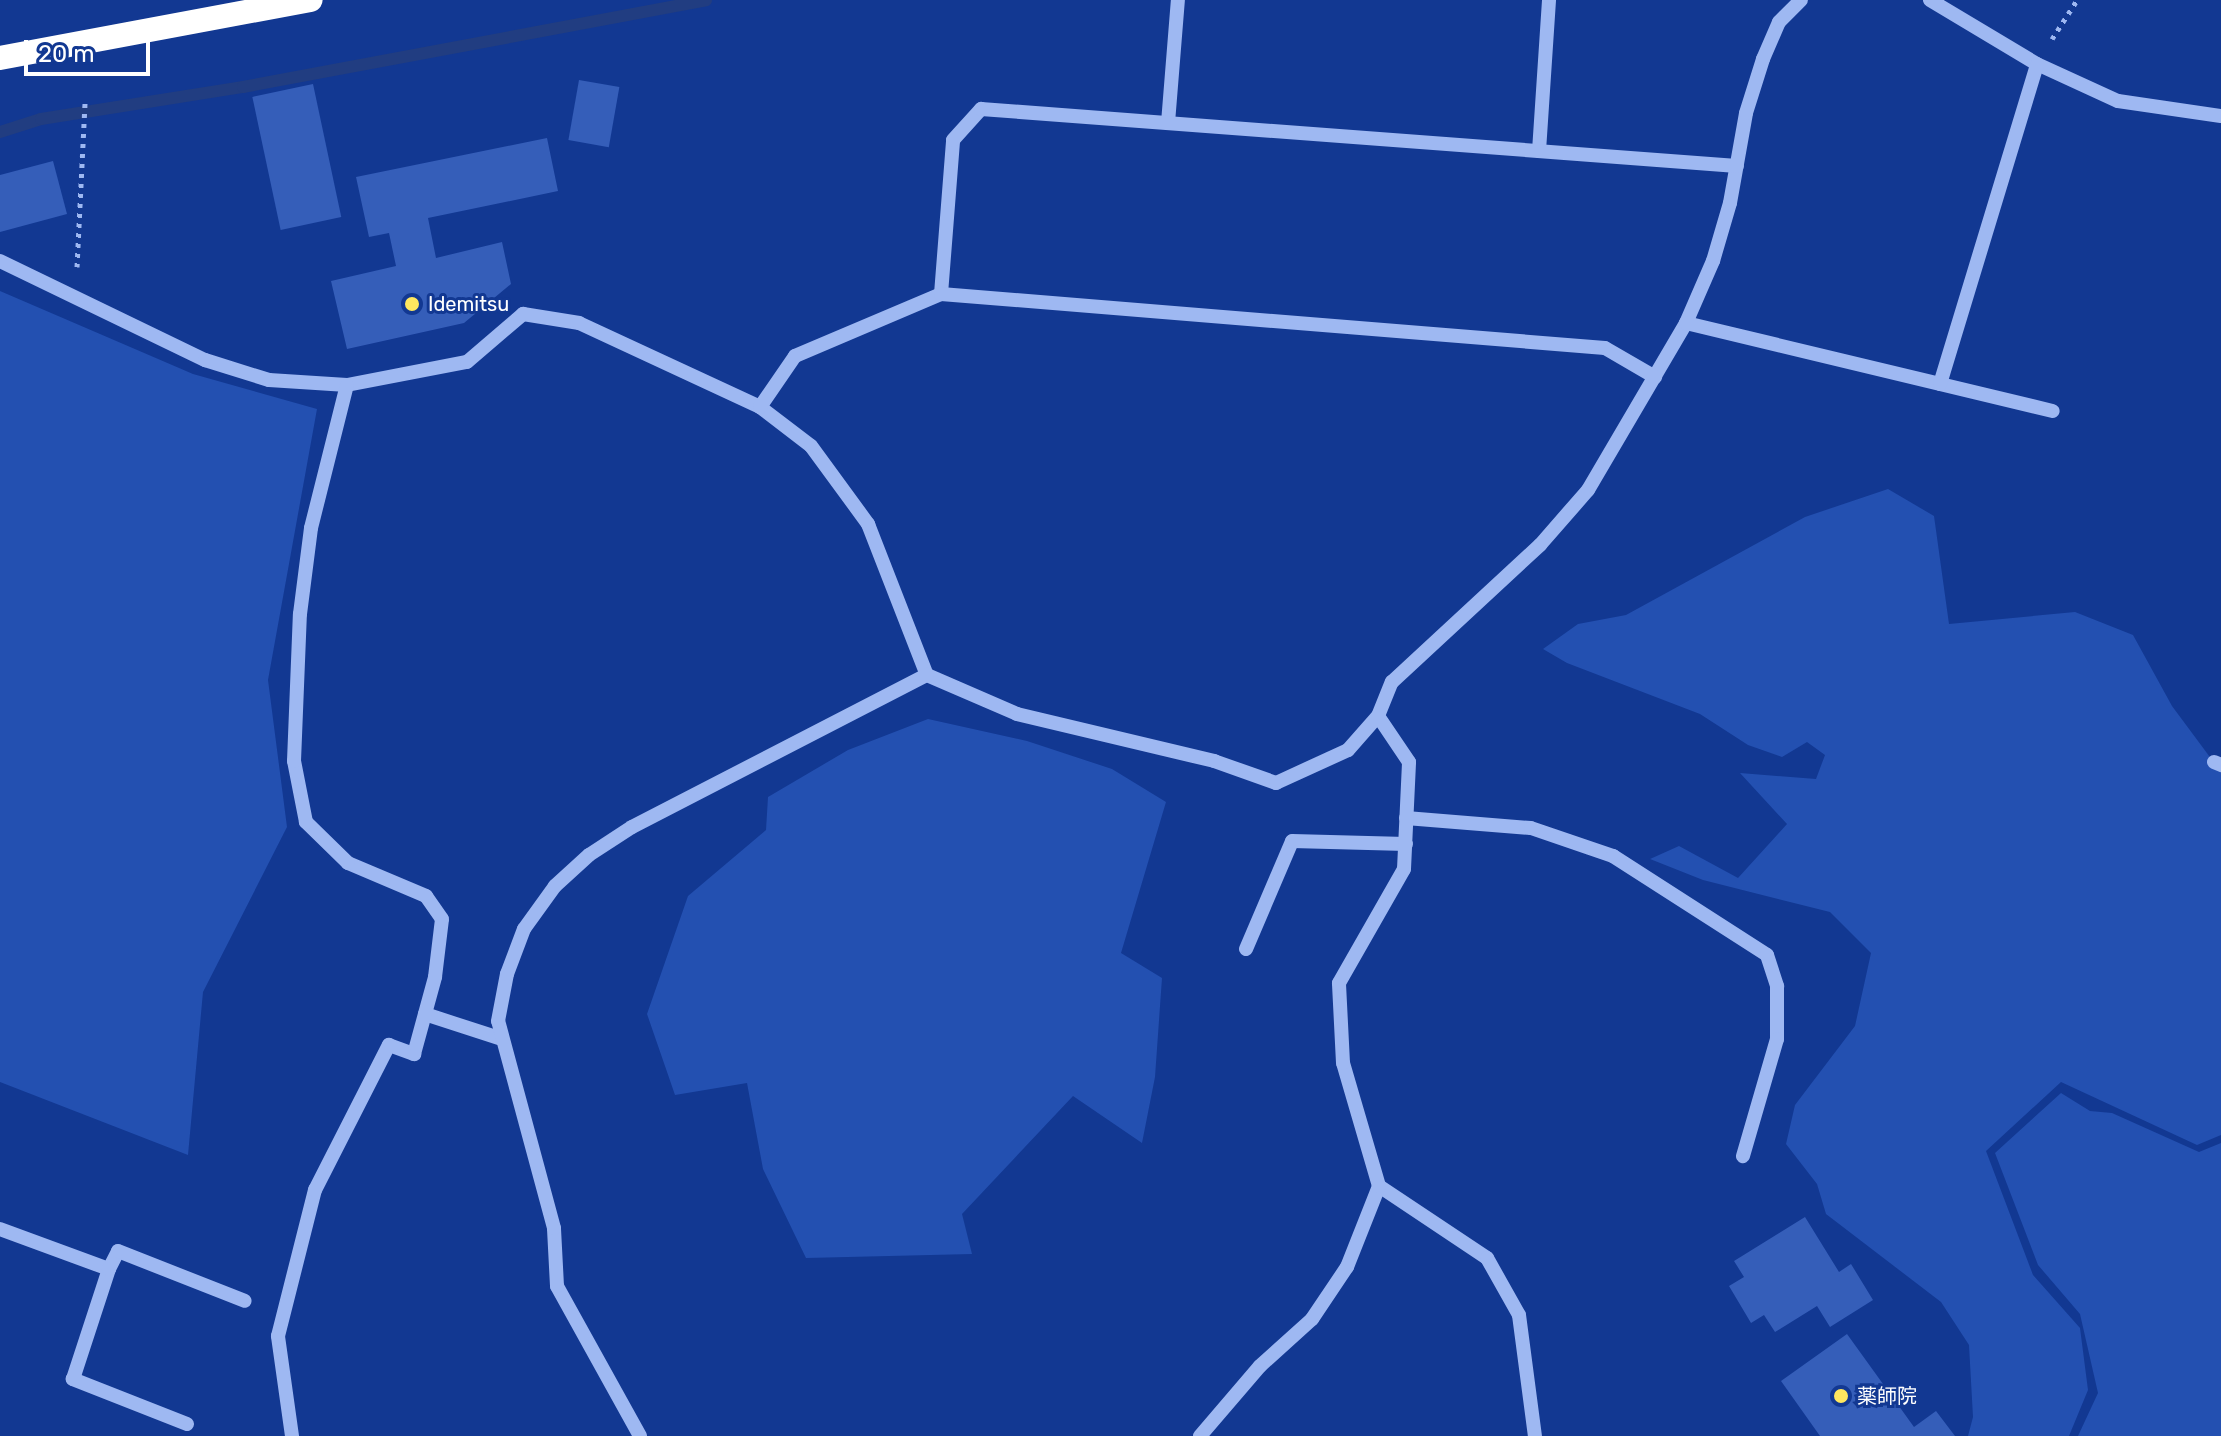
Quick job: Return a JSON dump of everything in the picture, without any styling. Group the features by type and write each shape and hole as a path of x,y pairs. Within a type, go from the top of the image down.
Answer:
{"highway":[{"path":"0,58 311,0"}],"street":[{"path":"1168,123 1178,0"},
{"path":"1539,151 1549,0"},
{"path":"0,261 205,360 269,380 347,385 467,362 523,314 579,323 760,407 811,446 868,524 927,675 1017,714 1214,761 1276,783 1348,750 1378,716 1392,682 1540,545 1588,490 1686,323 1713,261 1737,166 1746,113 1763,59 1779,22 1801,0"},
{"path":"1930,0 2037,64 2118,101 2221,116"},
{"path":"1940,384 2037,64"},
{"path":"941,294 953,140 981,109 1737,166"},
{"path":"760,407 795,356 941,294 1605,348 1655,377"},
{"path":"1686,323 2053,411"},
{"path":"292,1436 278,1336 315,1190 389,1045 414,1054 425,1014 442,919 426,896 348,863 306,822 294,761 300,614 311,528 347,385"},
{"path":"640,1436 557,1286 554,1228 498,1021 507,974 524,929 555,886 589,855 632,827 927,675"},
{"path":"1200,1436 1260,1366 1312,1319 1347,1267 1379,1186 1343,1063 1339,983 1404,869 1409,762 1378,716"},
{"path":"1406,818 1531,828 1613,856 1767,955 1777,986 1777,1039 1743,1156"},
{"path":"1246,949 1292,841 1406,844"},
{"path":"425,1014 502,1039"},
{"path":"1379,1186 1487,1258 1519,1315 1535,1436"},
{"path":"0,1229 109,1269"},
{"path":"187,1424 73,1379 109,1269 118,1251 245,1301"}],"path":[{"path":"2037,64 2077,0"},
{"path":"76,296 85,102"}],"shaded area":[{"path":"0,291 193,374 317,409 268,680 287,827 203,992 188,1155 0,1082"},
{"path":"1888,489 1934,516 1949,624 2075,612 2133,635 2172,706 2221,772 2221,1135 2197,1145 2061,1082 1986,1151 2033,1275 2080,1328 2088,1390 2069,1436 1968,1436 1973,1417 1969,1345 1941,1302 1826,1214 1817,1184 1786,1144 1795,1105 1855,1026 1871,953 1830,912 1703,880 1650,859 1679,846 1738,878 1787,824 1740,773 1816,779 1825,755 1807,742 1782,757 1748,745 1700,714 1567,663 1543,649 1578,624 1626,615 1805,517"},
{"path":"928,719 1027,741 1112,769 1166,802 1121,953 1162,978 1155,1077 1142,1143 1073,1096 962,1214 972,1254 806,1258 763,1169 747,1083 675,1095 647,1014 688,896 766,830 768,797 848,750"},
{"path":"2061,1093 2090,1111 2112,1113 2199,1152 2221,1143 2221,1436 2078,1436 2098,1393 2080,1314 2038,1265 1995,1153"}],"building":[{"path":"579,80 619,87 609,147 568,140"},
{"path":"313,84 341,217 281,230 252,97"},
{"path":"547,138 558,191 428,218 436,258 502,242 511,284 464,323 347,349 331,281 396,266 389,233 369,237 356,177"},
{"path":"53,161 67,214 0,232 0,175"},
{"path":"1805,1217 1839,1272 1851,1264 1873,1300 1830,1327 1817,1306 1775,1332 1764,1315 1751,1323 1729,1286 1744,1277 1734,1261"},
{"name":"薬師院","path":"1847,1334 1914,1427 1936,1411 1955,1436 1820,1436 1781,1381"}],"waterway":[{"path":"0,132 41,119 243,87 706,0"}],"place":[{"name":"Idemitsu","path":"412,304"},
{"name":"薬師院","path":"1841,1396"}]}
